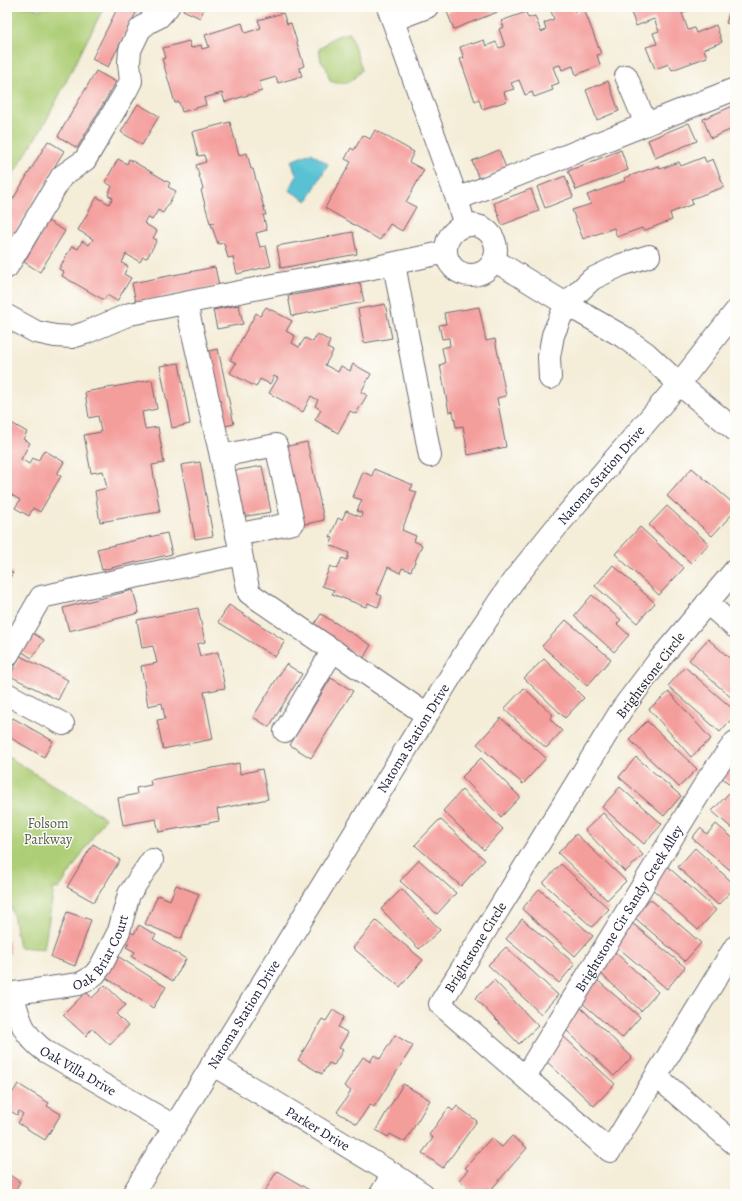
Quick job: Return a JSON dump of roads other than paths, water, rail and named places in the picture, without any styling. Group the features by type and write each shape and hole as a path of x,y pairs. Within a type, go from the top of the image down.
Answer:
{"street":[{"path":"7,267 62,176 85,160 126,91 131,81 129,63 130,50 140,29 159,17 168,7"},
{"path":"427,7 390,14 457,199 465,226"},
{"path":"626,76 646,124"},
{"path":"457,199 735,89"},
{"path":"465,226 477,226 484,229 490,234 496,248 494,260 487,270 472,275 457,271 452,266 446,252 446,244 449,237 454,231 465,226"},
{"path":"7,316 36,332 55,336 72,337 130,314 279,284 394,264 446,252"},
{"path":"550,378 549,357 553,335 566,304 592,279 621,265 649,256"},
{"path":"494,260 622,336 646,352 679,384 735,430"},
{"path":"394,264 430,456"},
{"path":"186,303 221,456 249,593 427,715"},
{"name":"Natoma Station Drive","path":"133,1194 473,640 513,581 558,525 679,384 735,312"},
{"path":"7,656 41,597 239,545 293,523 276,445 221,456"},
{"name":"Brightstone Circle","path":"656,1076 610,1151 440,1004 622,709 659,660 735,570"},
{"path":"707,603 735,626"},
{"path":"285,731 333,650"},
{"path":"7,694 63,724"},
{"name":"Brightstone Cir Sandy Creek Alley","path":"525,1077 710,776 735,742"},
{"name":"Oak Briar Court","path":"9,994 78,984 95,974 101,966 119,931 129,894 152,860"},
{"path":"735,947 656,1076 735,1144"},
{"name":"Oak Villa Drive","path":"9,994 21,1023 33,1042 45,1051 174,1126"},
{"name":"Parker Drive","path":"212,1064 393,1174 423,1194"},
{"path":"381,1194 393,1174"}],"water":[{"path":"311,153 328,164 307,201 289,190 297,176 291,161"}],"park label":[{"name":"Folsom Parkway","path":"48,832"}]}
